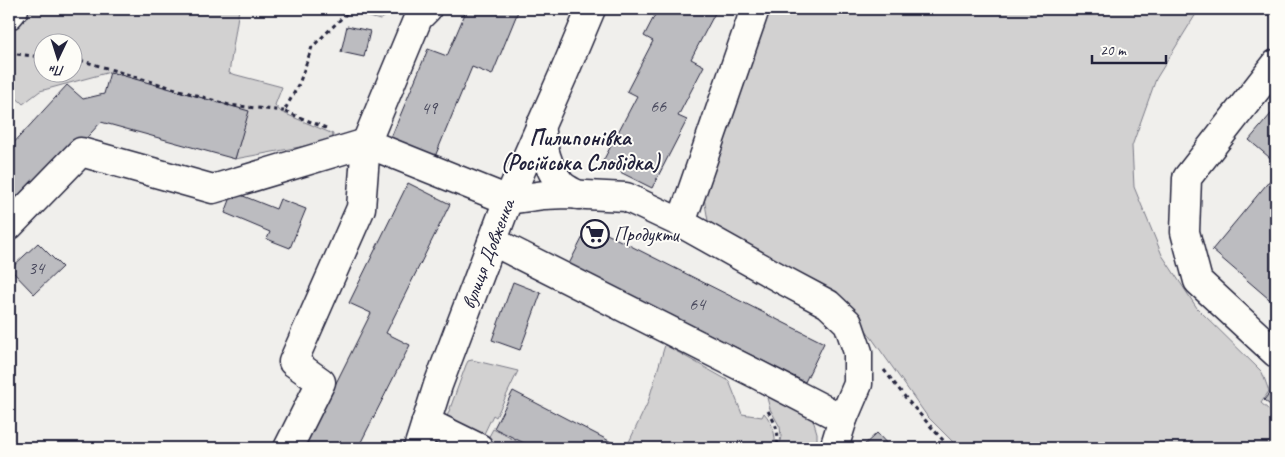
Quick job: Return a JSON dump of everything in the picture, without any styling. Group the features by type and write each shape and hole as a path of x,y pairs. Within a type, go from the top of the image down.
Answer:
{"street":[{"path":"9,15 14,9"},
{"path":"288,448 321,382 292,362 362,208 366,143 418,18 426,9"},
{"name":"вулиця Довженка","path":"418,448 438,385 508,200 591,9"},
{"path":"681,223 755,9"},
{"path":"1276,64 1187,178 1185,232 1198,281 1276,353"},
{"path":"540,126 544,152 554,175 562,186 578,194"},
{"path":"9,226 81,152 213,189 366,143 508,200 544,195 578,194 626,197 681,223 828,304 848,323 858,352 858,384 842,419 835,444 836,448"},
{"path":"492,241 842,419"},
{"path":"426,422 479,448"}],"path":[{"path":"284,111 299,84 312,47 347,13"},
{"path":"9,53 32,56"},
{"path":"82,61 230,105 284,111 330,129"},
{"path":"881,366 909,402 950,448"}],"shaded area":[{"path":"35,9 239,9 229,73 282,87 275,105 281,112 333,134 332,141 235,159 248,111 110,72 82,80 82,32 32,32 32,82 73,82 40,91 23,104 9,91 9,31"},
{"path":"342,9 396,9 380,20"},
{"path":"765,9 1199,9 1156,79 1132,146 1134,187 1162,255 1197,308 1262,372 1269,391 1261,403 1276,416 1276,448 959,448 927,416 849,306 736,247 708,221 702,186"},
{"path":"665,345 729,381 742,414 762,417 764,413 773,429 775,448 642,448 629,442 648,402"},
{"path":"472,360 518,371 496,417 493,415 481,440 445,422 466,365 468,361"},
{"path":"773,396 809,415 817,433 817,448 779,448 780,427 770,409 767,398"},
{"path":"493,429 528,447 499,448 486,442"}],"building":[{"path":"467,9 519,9 492,75 472,67 434,159 390,140 428,49 447,56"},
{"path":"658,9 706,9 715,13 691,59 704,66 678,116 687,120 652,188 602,163 637,96 627,91 653,41 644,36"},
{"path":"347,26 370,31 364,57 341,52"},
{"path":"110,72 249,111 235,159 101,122 9,223 9,148 67,85 83,99 104,94"},
{"path":"1276,108 1276,163 1249,140"},
{"path":"1276,173 1276,305 1212,250"},
{"path":"408,183 450,204 386,333 410,345 358,448 317,448 306,443 371,313 349,303"},
{"path":"233,192 276,209 280,199 306,209 290,248 267,239 270,232 225,213"},
{"path":"589,225 824,343 805,382 569,264"},
{"path":"38,243 62,267 34,294 10,269"},
{"path":"513,282 541,293 520,350 492,340"},
{"path":"1276,385 1276,410 1264,400"},
{"path":"513,391 623,448 534,448 494,428"},
{"path":"877,433 891,448 861,448"}],"place":[{"name":"Продукти","path":"595,234"}],"district":[{"name":"Пилипонівка (Російська Слобідка)","path":"580,150"}]}
